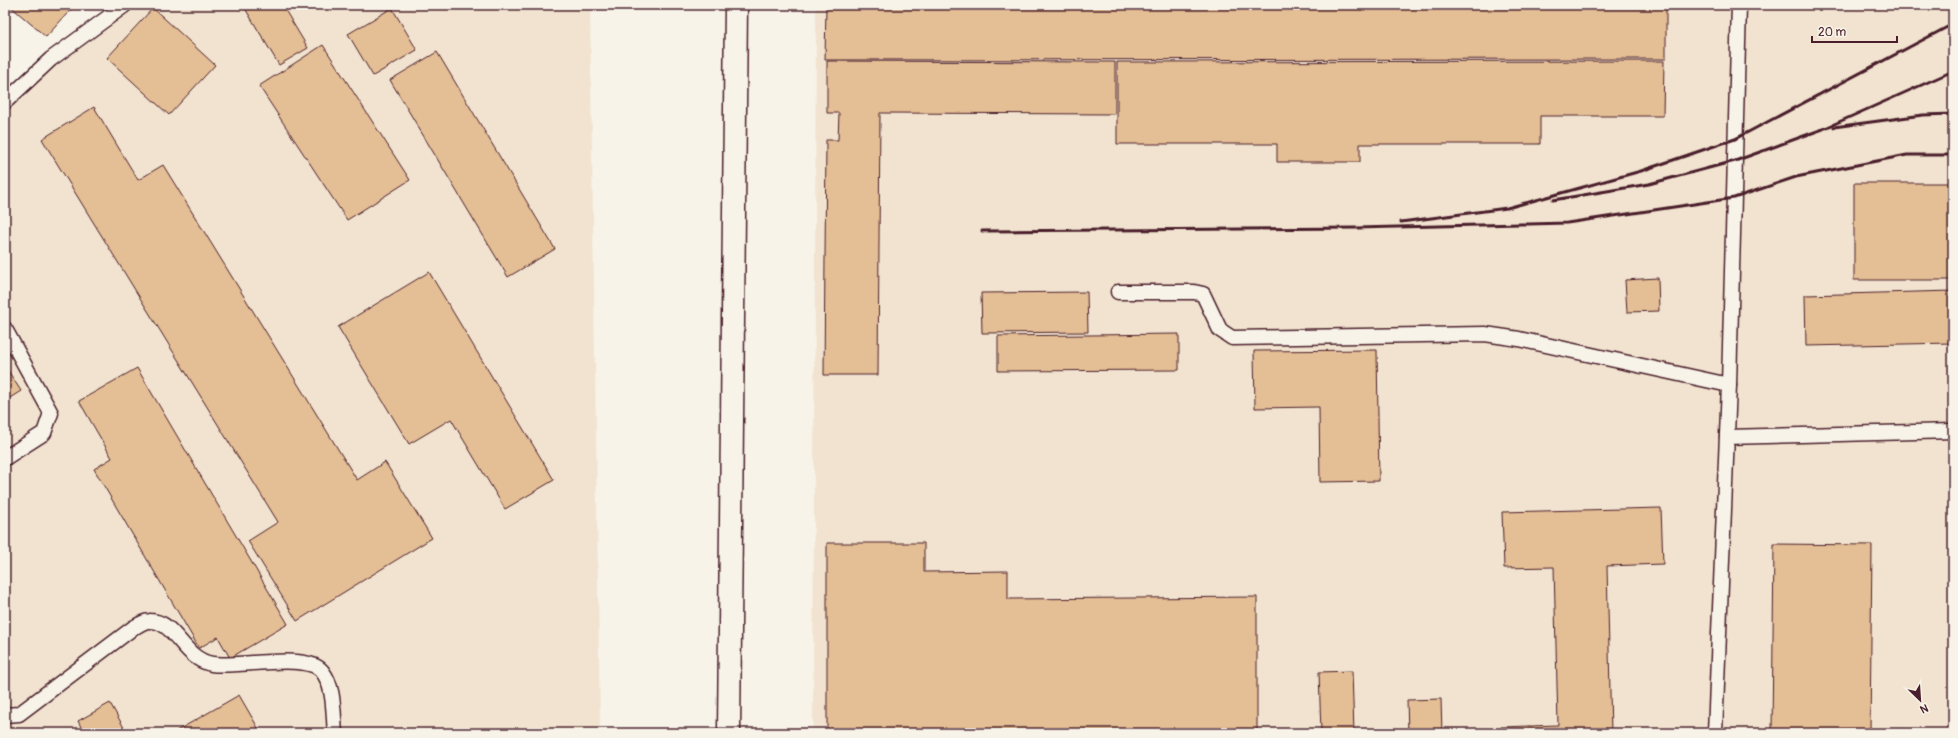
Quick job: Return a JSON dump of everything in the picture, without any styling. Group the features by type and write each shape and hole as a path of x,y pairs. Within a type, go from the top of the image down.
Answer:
{"street":[{"path":"729,733 736,5"}],"lane":[{"path":"5,102 51,59 125,5"},
{"path":"1715,733 1729,385 1739,5"},
{"path":"1118,292 1194,292 1203,294 1220,330 1232,338 1485,334 1519,339 1729,385"},
{"path":"5,329 51,413 44,433 5,458"},
{"path":"1727,437 1953,431"},
{"path":"5,715 19,714 133,628 148,620 165,624 191,655 212,664 306,662 322,670 330,688 335,733"}],"shaded area":[{"path":"125,5 590,5 600,733 5,733 5,101"},
{"path":"816,5 1953,5 1953,733 813,733"}],"building":[{"path":"9,5 75,5 46,37"},
{"path":"243,5 282,5 308,48 279,65"},
{"path":"826,5 1666,5 1666,59 825,60"},
{"path":"153,8 215,65 169,115 107,58"},
{"path":"392,8 417,50 373,76 348,34"},
{"path":"323,45 410,180 347,220 259,86"},
{"path":"437,52 555,249 508,277 390,80"},
{"path":"827,61 1115,62 1115,114 880,113 878,375 824,375 826,140 838,140 839,113 827,113"},
{"path":"1664,61 1663,116 1540,116 1540,144 1360,144 1360,162 1277,162 1277,144 1117,144 1117,62"},
{"path":"94,107 138,180 163,165 357,480 385,462 432,538 297,621 248,541 278,522 42,139"},
{"path":"1854,183 1953,183 1953,280 1854,280"},
{"path":"429,272 554,480 505,509 451,419 409,444 338,327"},
{"path":"1658,278 1659,311 1627,312 1625,280"},
{"path":"1953,291 1953,343 1806,346 1805,295"},
{"path":"1087,292 1088,332 982,333 981,293"},
{"path":"1179,334 1179,370 998,371 998,336"},
{"path":"1377,350 1379,481 1320,482 1319,407 1255,408 1254,351"},
{"path":"5,366 21,391 5,401"},
{"path":"137,368 288,624 230,658 218,637 199,648 94,469 112,458 79,401"},
{"path":"1661,508 1663,564 1607,566 1611,733 1501,733 1501,727 1558,725 1554,567 1504,568 1502,512"},
{"path":"827,543 924,543 924,572 1008,571 1008,599 1257,597 1257,733 827,733"},
{"path":"1774,544 1872,545 1870,733 1772,733"},
{"path":"1352,671 1354,733 1321,733 1319,672"},
{"path":"239,695 261,733 173,733"},
{"path":"1441,699 1442,733 1408,733 1407,700"},
{"path":"110,703 127,733 84,733 78,721"}],"railway":[{"path":"1401,222 1507,208 1641,171 1735,139 1953,24"},
{"path":"1553,200 1649,184 1735,161 1823,129 1953,71"},
{"path":"1834,127 1923,115 1953,114"},
{"path":"982,231 1356,228 1567,223 1734,198 1796,177 1907,155 1953,155"}]}
